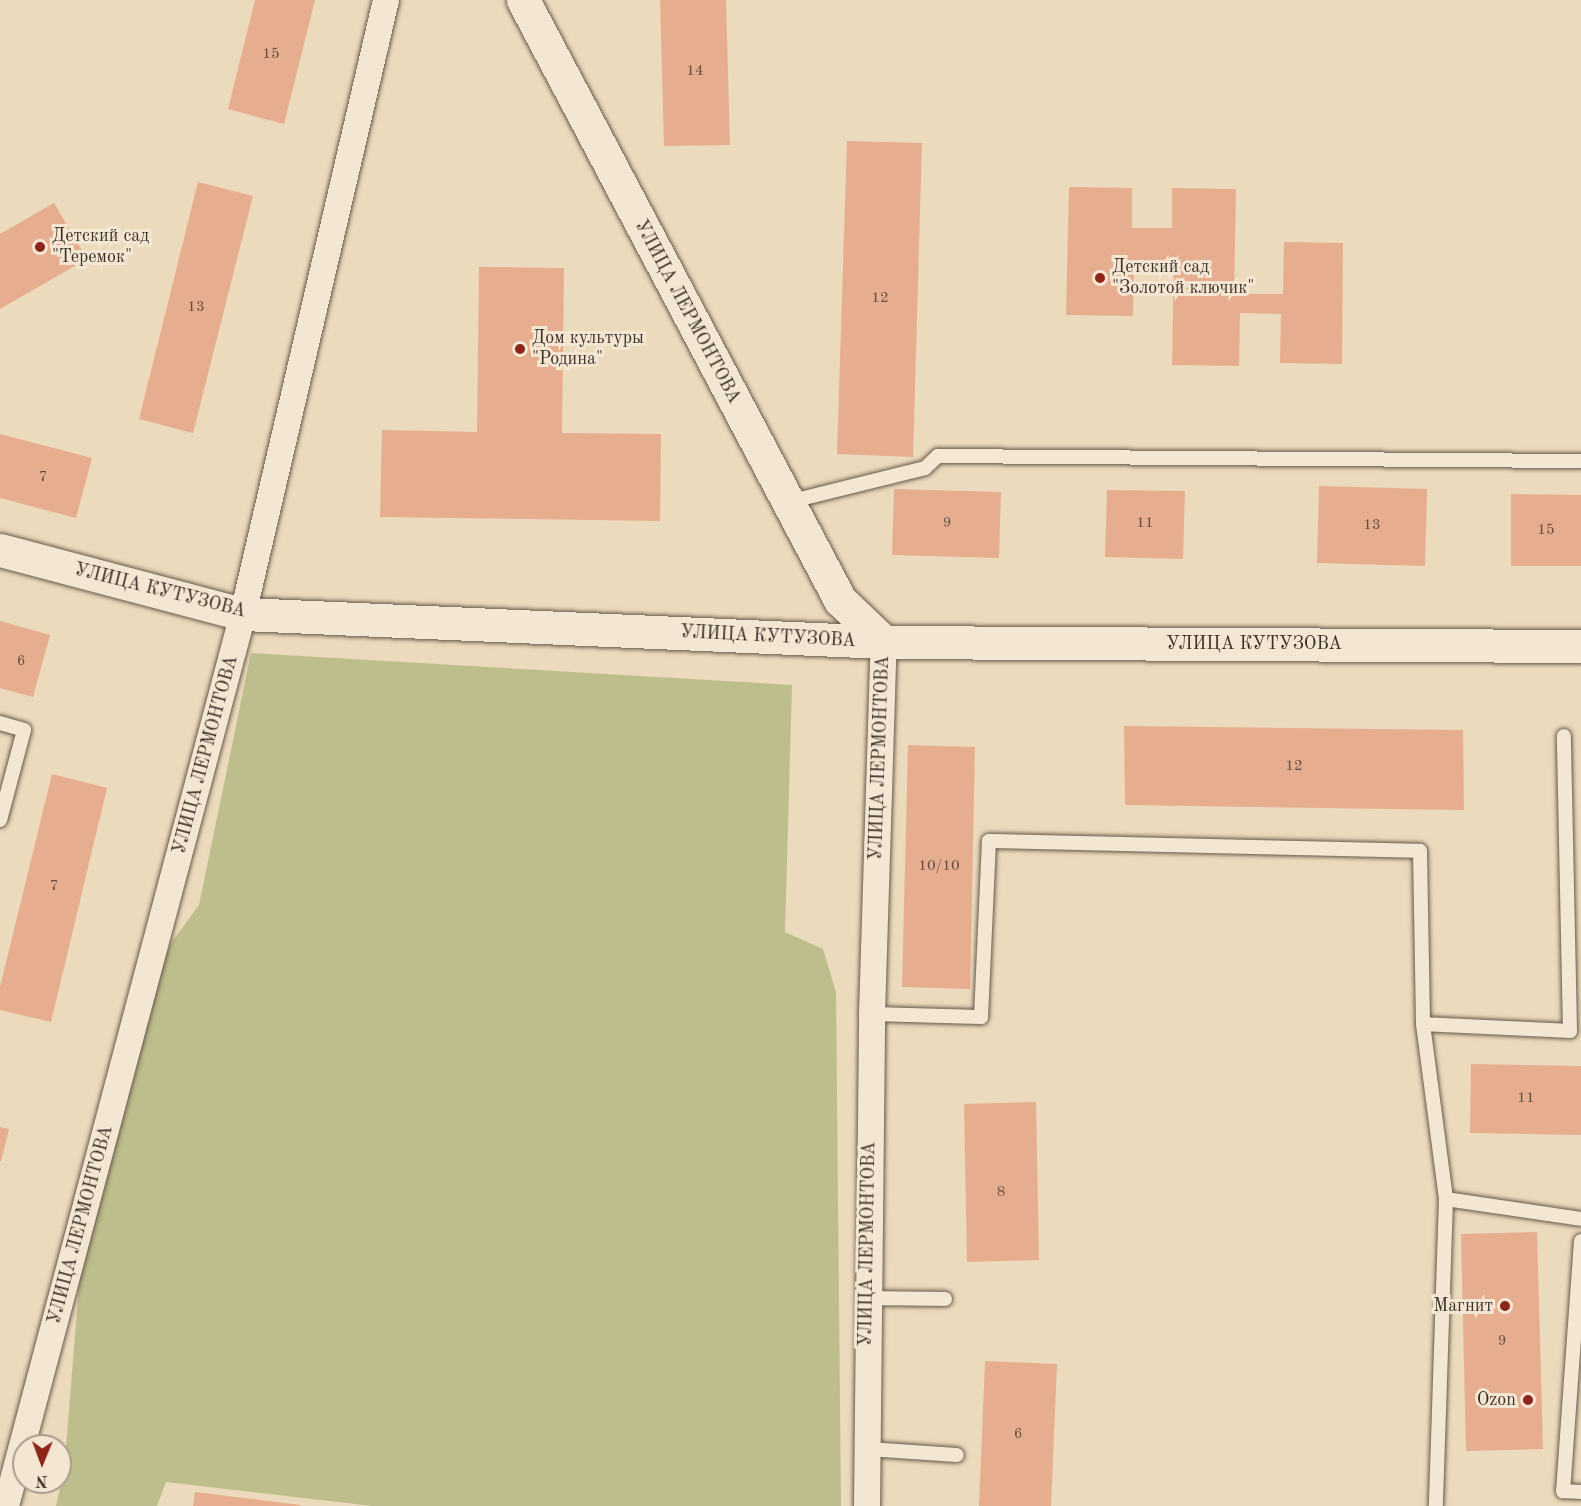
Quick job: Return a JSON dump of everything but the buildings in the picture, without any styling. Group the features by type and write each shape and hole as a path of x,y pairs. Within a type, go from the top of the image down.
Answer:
{"street":[{"name":"УЛИЦА ЛЕРМОНТОВА","path":"6,1506 243,614 386,0"},
{"name":"УЛИЦА ЛЕРМОНТОВА","path":"523,0 840,600 884,642 866,1298 867,1506"},
{"name":"УЛИЦА КУТУЗОВА","path":"0,550 243,614 884,642 1581,646"}],"lane":[{"path":"788,502 925,468 938,456 1581,461"},
{"path":"0,723 24,730 0,820"},
{"path":"1423,1024 1570,1031 1564,736"},
{"path":"872,1014 981,1017 989,841 1420,851 1423,1024 1446,1199 1436,1506"},
{"path":"1446,1199 1581,1219"},
{"path":"1581,1241 1563,1491 1581,1492"},
{"path":"866,1298 945,1299"},
{"path":"868,1449 957,1455"}],"shaded area":[{"path":"251,653 792,685 785,932 823,949 836,992 841,1506 372,1506 166,1482 157,1506 56,1506 59,1494 72,1494 72,1434 67,1434 84,1224 134,1031 171,943 199,905"}],"place":[{"name":"Детский сад \"Теремок\"","path":"40,247"},
{"name":"Детский сад \"Золотой ключик\"","path":"1100,278"},
{"name":"Дом культуры \"Родина\"","path":"520,349"},
{"name":"Магнит","path":"1505,1306"},
{"name":"Ozon","path":"1528,1400"}]}
